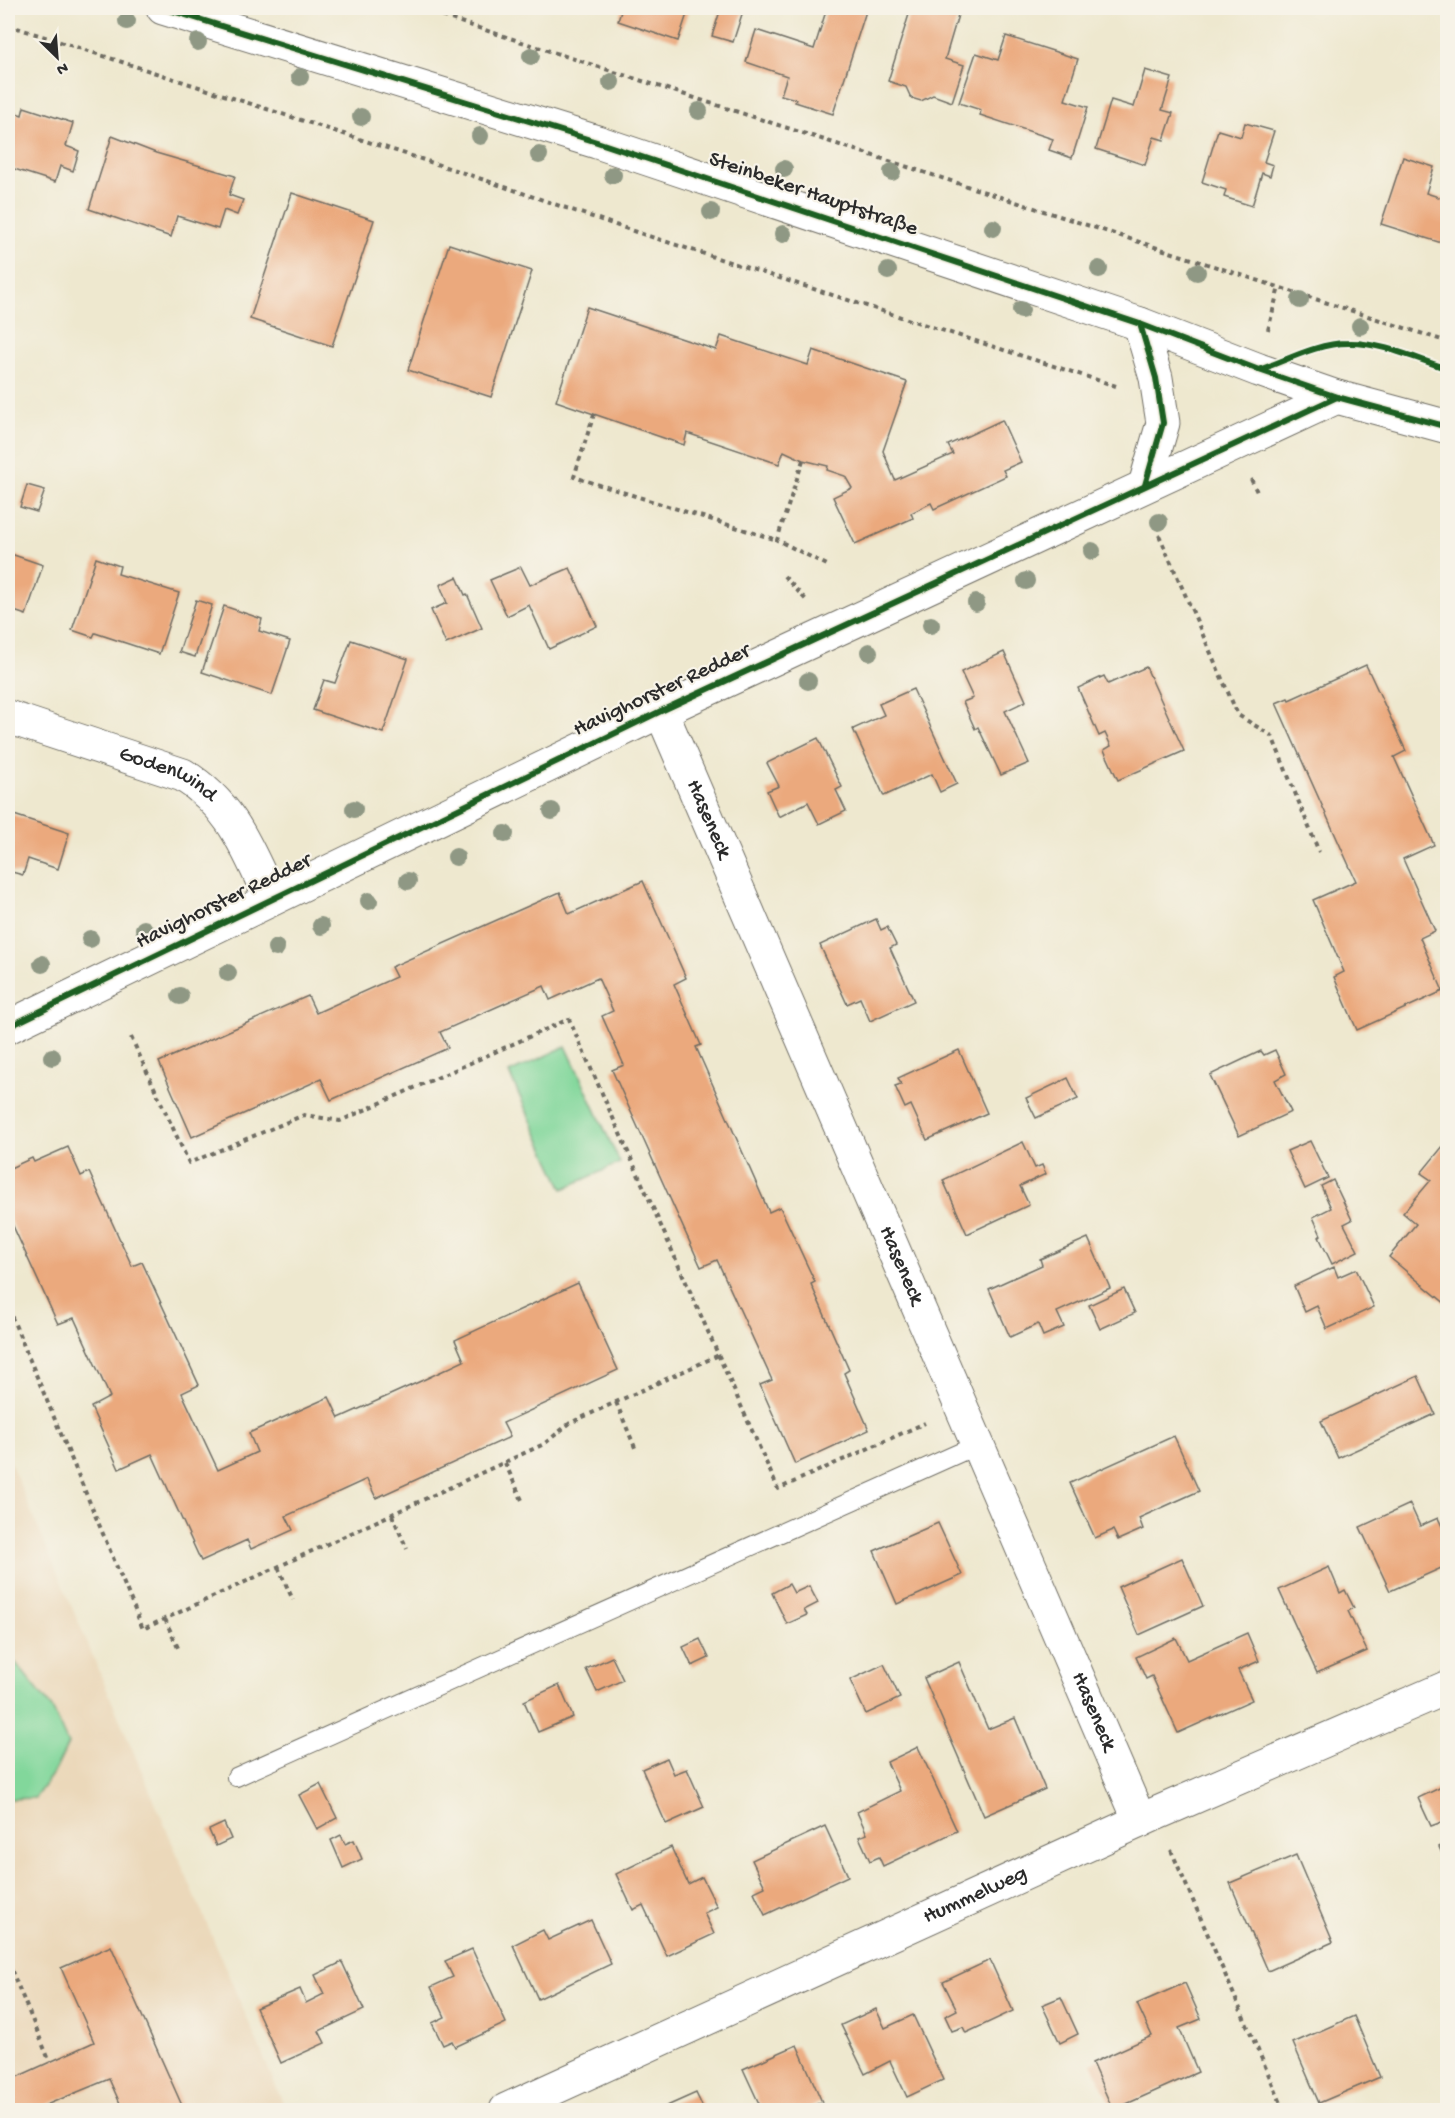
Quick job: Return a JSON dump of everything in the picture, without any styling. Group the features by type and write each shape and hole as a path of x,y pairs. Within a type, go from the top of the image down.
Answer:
{"street":[{"name":"Steinbeker Hauptstraße","path":"163,8 597,142 1140,324 1337,397 1448,427"},
{"path":"1140,324 1161,398 1163,423 1145,485"},
{"name":"Havighorster Redder","path":"8,1027 661,711 1337,397"},
{"name":"Haseneck","path":"661,711 961,1407 1147,1817"},
{"name":"Godenwind","path":"8,717 183,775 201,786 221,806 240,833 271,899"},
{"name":"Hummelweg","path":"506,2110 1147,1817 1448,1687"}],"lane":[{"path":"236,1777 978,1445"}],"path":[{"path":"417,8 1448,342"},
{"path":"8,25 458,171 636,232 1072,373 1161,398"},
{"path":"594,414 574,477 777,540 829,566"},
{"path":"777,540 803,460"},
{"path":"1160,535 1238,715 1272,736 1319,852"},
{"path":"131,1037 189,1163 304,1115 340,1120 569,1018 778,1489 961,1407"},
{"path":"8,1308 143,1629 505,1463 544,1444 570,1424 719,1355"},
{"path":"616,1402 636,1450"},
{"path":"505,1463 522,1500"},
{"path":"392,1515 407,1550"},
{"path":"278,1567 293,1600"},
{"path":"165,1619 179,1650"},
{"path":"1147,1817 1284,2110"},
{"path":"8,1962 50,2062"}],"shaded area":[{"path":"8,1457 286,2110 8,2110"}],"green space":[{"path":"566,1046 620,1163 563,1189 509,1073"},
{"path":"8,1659 16,1663 52,1708 68,1744 56,1769 35,1798 8,1799"}],"building":[{"path":"622,8 689,8 678,41 618,21"},
{"path":"721,8 744,8 733,42 712,36"},
{"path":"827,8 867,8 833,114 781,95 787,76 746,62 756,30 814,49"},
{"path":"911,8 933,8 958,15 945,59 964,65 952,102 933,95 921,101 911,98 906,87 888,81"},
{"path":"1006,36 1078,59 1065,100 1088,107 1072,158 1049,150 1053,139 980,115 981,110 959,103 976,53 998,60"},
{"path":"1145,70 1172,78 1162,110 1173,113 1164,140 1154,137 1145,165 1096,149 1111,100 1134,107"},
{"path":"24,107 73,123 66,146 79,151 73,171 60,166 55,182 8,167 8,110 22,115"},
{"path":"1245,123 1274,131 1264,162 1273,165 1270,176 1262,173 1252,206 1224,197 1226,190 1202,182 1218,130 1241,137"},
{"path":"112,136 156,153 235,176 229,195 243,200 237,215 224,210 218,229 177,216 171,237 89,209"},
{"path":"1403,157 1434,167 1426,193 1448,200 1448,245 1381,224"},
{"path":"292,193 374,220 332,346 250,319"},
{"path":"449,244 532,271 491,397 408,370"},
{"path":"587,307 716,350 721,336 808,365 813,350 907,382 883,451 895,480 953,454 948,445 1002,420 1021,462 1003,470 1006,476 934,509 931,503 911,513 913,518 855,544 833,497 852,488 845,476 827,470 828,466 803,460 784,451 779,464 687,433 684,445 556,401"},
{"path":"27,485 45,490 37,512 20,507"},
{"path":"8,553 43,565 26,615 8,609"},
{"path":"96,558 120,566 118,574 179,593 159,654 95,633 93,637 72,630"},
{"path":"521,567 530,585 570,568 597,626 549,649 529,605 507,616 490,580"},
{"path":"457,577 482,628 446,644 431,610 447,603 440,585"},
{"path":"196,600 212,605 195,657 179,652"},
{"path":"224,606 262,619 259,631 290,641 272,695 202,672"},
{"path":"351,640 408,659 383,733 313,710 324,680 335,683"},
{"path":"1004,652 1026,701 1005,711 1029,763 1001,775 978,727 975,729 963,702 973,698 961,672"},
{"path":"1366,665 1406,751 1394,757 1434,845 1403,859 1435,931 1420,938 1443,991 1357,1030 1334,977 1344,972 1313,900 1356,881 1276,703 1288,698 1289,700"},
{"path":"1146,667 1184,751 1118,780 1104,750 1111,746 1105,733 1099,736 1078,688 1104,676 1108,684"},
{"path":"913,689 957,784 940,792 932,774 884,796 853,729 884,715 879,704"},
{"path":"818,738 842,787 836,790 846,811 819,824 808,802 779,817 767,791 779,786 767,763"},
{"path":"8,813 69,833 58,869 28,859 23,875 8,871"},
{"path":"643,881 686,978 674,984 701,1045 696,1047 769,1212 780,1207 815,1282 811,1284 849,1370 844,1373 869,1430 795,1464 760,1385 772,1380 717,1260 701,1267 612,1070 624,1065 602,1016 613,1011 598,978 550,1000 544,986 440,1032 448,1048 331,1100 321,1079 192,1137 159,1062 308,996 316,1013 396,977 391,967 560,892 569,914"},
{"path":"876,919 881,930 887,927 896,945 890,948 914,1001 870,1021 860,998 847,1004 820,945"},
{"path":"959,1050 987,1113 927,1140 911,1105 905,1108 895,1086 901,1084 898,1078"},
{"path":"1275,1050 1286,1074 1275,1080 1291,1112 1239,1136 1210,1075 1261,1051 1264,1055"},
{"path":"1068,1078 1078,1099 1036,1118 1026,1098"},
{"path":"1448,1140 1448,1303 1446,1304 1389,1257 1416,1224 1403,1213 1431,1180 1421,1173"},
{"path":"1310,1141 1328,1178 1305,1189 1287,1151"},
{"path":"1023,1142 1035,1168 1042,1165 1046,1174 1020,1186 1029,1205 967,1234 943,1180"},
{"path":"68,1147 81,1176 89,1172 132,1266 142,1262 199,1385 182,1393 218,1470 257,1452 249,1433 329,1397 339,1418 421,1381 464,1361 455,1340 578,1283 618,1370 503,1423 510,1437 376,1498 367,1479 286,1516 293,1530 251,1549 247,1540 201,1561 152,1454 119,1469 91,1407 110,1397 74,1318 58,1324 8,1215 8,1169 32,1158 34,1162"},
{"path":"1333,1180 1352,1220 1344,1224 1358,1251 1332,1264 1319,1237 1321,1235 1313,1217 1331,1208 1321,1186"},
{"path":"1088,1238 1110,1288 1057,1312 1064,1327 1043,1336 1038,1324 1010,1337 989,1289 1042,1265 1040,1259"},
{"path":"1334,1267 1338,1277 1356,1269 1374,1307 1327,1329 1317,1306 1305,1312 1294,1286"},
{"path":"1124,1289 1135,1313 1100,1329 1089,1305"},
{"path":"1418,1376 1435,1414 1338,1458 1321,1421"},
{"path":"1174,1436 1199,1491 1139,1518 1143,1529 1118,1540 1113,1530 1095,1538 1070,1483"},
{"path":"1410,1504 1420,1526 1438,1518 1448,1539 1448,1565 1390,1591 1360,1527"},
{"path":"938,1523 962,1575 897,1604 874,1551"},
{"path":"1182,1558 1203,1606 1139,1635 1118,1587"},
{"path":"1329,1567 1340,1593 1345,1590 1354,1608 1348,1611 1367,1651 1317,1673 1279,1590"},
{"path":"789,1584 794,1593 809,1586 818,1603 804,1610 807,1615 787,1624 772,1593"},
{"path":"1247,1633 1259,1661 1238,1670 1252,1700 1178,1733 1152,1676 1146,1679 1136,1657 1176,1638 1187,1660"},
{"path":"700,1639 709,1658 692,1666 683,1647"},
{"path":"612,1657 623,1680 597,1692 586,1669"},
{"path":"959,1662 988,1729 1015,1718 1045,1789 984,1816 924,1678"},
{"path":"884,1664 900,1698 866,1714 850,1680"},
{"path":"559,1685 573,1717 538,1732 524,1701"},
{"path":"918,1747 957,1831 883,1866 879,1857 870,1861 859,1837 867,1834 857,1812 900,1791 887,1762"},
{"path":"667,1758 674,1774 687,1769 704,1807 666,1824 642,1769"},
{"path":"320,1784 337,1818 317,1829 299,1795"},
{"path":"1448,1784 1448,1835 1442,1822 1431,1826 1418,1798"},
{"path":"224,1823 231,1839 216,1846 209,1830"},
{"path":"825,1826 848,1876 765,1915 754,1892 765,1887 752,1860"},
{"path":"341,1835 345,1844 354,1840 362,1859 343,1868 331,1840"},
{"path":"1448,1843 1448,1867 1439,1847"},
{"path":"671,1847 688,1884 702,1877 717,1907 704,1913 714,1934 667,1956 643,1905 633,1910 616,1874"},
{"path":"1296,1855 1333,1942 1268,1971 1230,1883"},
{"path":"591,1920 611,1964 538,1999 513,1945 543,1930 548,1940"},
{"path":"111,1946 184,2110 123,2110 109,2079 34,2110 8,2110 8,2081 94,2042 61,1968"},
{"path":"472,1949 506,2023 455,2047 452,2041 443,2045 432,2023 445,2017 431,1987 453,1977 445,1961"},
{"path":"990,1960 1013,2011 966,2033 963,2027 952,2031 945,2016 957,2010 943,1982"},
{"path":"342,1962 364,2010 319,2031 325,2043 281,2063 256,2008 300,1989 306,2003 324,1994 315,1975"},
{"path":"1185,1983 1201,2019 1179,2028 1198,2072 1113,2110 1092,2063 1152,2036 1137,2004"},
{"path":"1061,1997 1078,2034 1060,2043 1042,2005"},
{"path":"876,2009 885,2028 913,2015 943,2080 907,2097 890,2061 865,2074 841,2025"},
{"path":"1354,2016 1380,2077 1319,2103 1293,2043"},
{"path":"797,2045 822,2102 804,2110 762,2110 743,2069"},
{"path":"696,2093 704,2110 658,2110"}],"cycle path":[{"path":"163,8 597,142 1140,324 1337,397 1448,427"},
{"path":"1140,324 1156,378 1163,423 1145,485"},
{"path":"1259,370 1314,349 1348,343 1386,348 1448,369"},
{"path":"8,1027 661,711 1337,397"}]}
